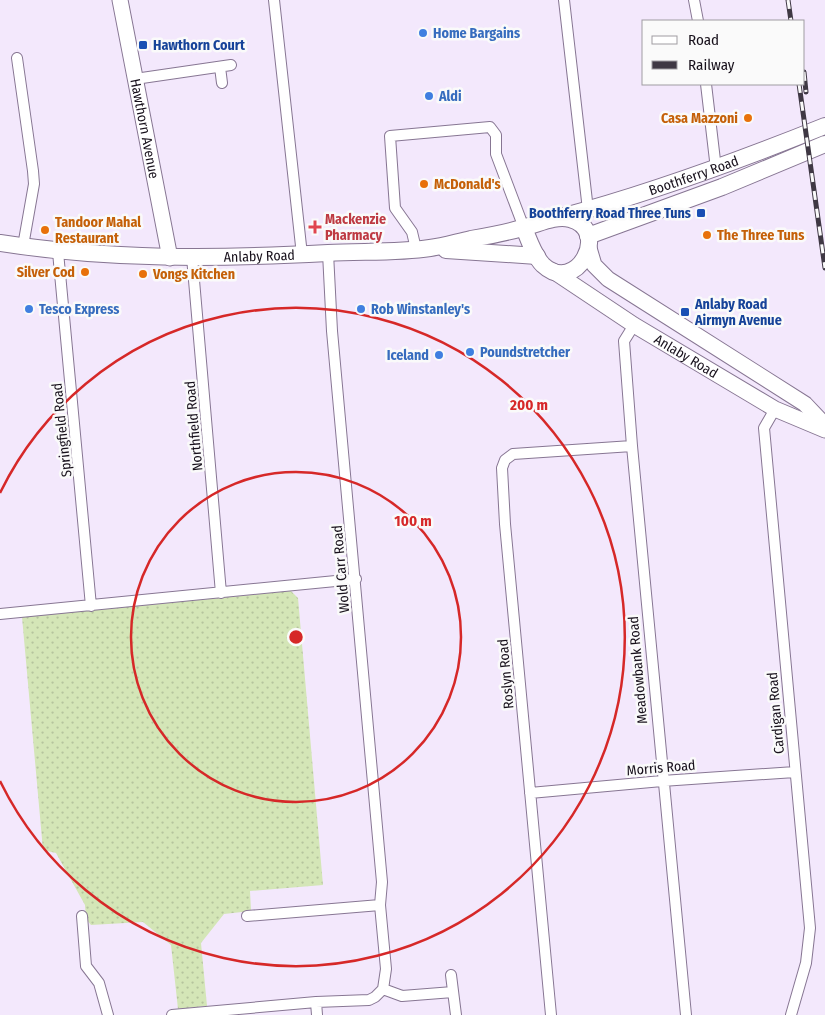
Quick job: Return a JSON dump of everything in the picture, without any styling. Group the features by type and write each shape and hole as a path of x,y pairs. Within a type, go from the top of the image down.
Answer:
{"main road":[{"name":"Hawthorn Avenue","path":"120,0 170,258"},
{"name":"Boothferry Road","path":"524,228 716,170 825,126"},
{"name":"Boothferry Road","path":"588,242 825,144"},
{"path":"524,228 537,256 542,264 553,271 566,272 575,269 586,257 588,242 577,222 553,220 538,231 535,240 537,256"},
{"name":"Anlaby Road","path":"423,249 524,228"},
{"name":"Anlaby Road","path":"588,242 594,264 608,279 805,404 825,425"},
{"name":"Anlaby Road","path":"0,243 58,252 170,258 302,255 423,249 537,256"},
{"name":"Anlaby Road","path":"553,271 634,325 775,409 825,430"}],"street":[{"path":"274,0 302,255"},
{"path":"564,0 588,210"},
{"path":"694,0 698,20"},
{"path":"17,58 34,172 34,184 23,246"},
{"path":"135,79 232,65"},
{"path":"220,67 222,83"},
{"path":"706,85 716,170"},
{"path":"423,249 396,208 390,136 490,127 496,134 496,154 524,228"},
{"name":"Springfield Road","path":"58,252 91,606"},
{"name":"Wold Carr Road","path":"328,253 332,331 382,882 380,905 386,969 383,989"},
{"name":"Northfield Road","path":"192,257 221,593"},
{"name":"Meadowbank Road","path":"634,325 624,342 662,781 686,1015"},
{"name":"Cardigan Road","path":"775,409 764,428 810,928 806,963 791,1015"},
{"name":"Roslyn Road","path":"551,1015 505,524 502,468 506,460 513,454 632,446"},
{"path":"0,614 356,579"},
{"name":"Morris Road","path":"530,793 662,781 795,772"},
{"path":"247,916 380,905"},
{"path":"82,916 86,966 99,983 108,1015"},
{"path":"452,975 456,1015"},
{"path":"172,1015 316,1002 369,1000 375,998 383,989 402,996 453,992"},
{"path":"316,1002 317,1015"}],"green space":[{"path":"291,591 298,598 323,885 250,891 251,911 224,914 201,943 207,1006 178,1009 171,945 143,922 91,925 86,919 85,905 56,853 43,850 22,617"}],"railway":[{"path":"788,0 791,20"},
{"path":"805,82 806,92"},
{"path":"799,85 825,268"}],"place":[{"name":"Home Bargains","path":"423,33"},
{"name":"Hawthorn Court","path":"143,45"},
{"name":"Aldi","path":"429,96"},
{"name":"Casa Mazzoni","path":"748,118"},
{"name":"McDonald's","path":"424,184"},
{"name":"Boothferry Road Three Tuns","path":"701,213"},
{"name":"Mackenzie Pharmacy","path":"315,227"},
{"name":"Tandoor Mahal Restaurant","path":"45,230"},
{"name":"The Three Tuns","path":"707,235"},
{"name":"Silver Cod","path":"85,272"},
{"name":"Vongs Kitchen","path":"143,274"},
{"name":"Tesco Express","path":"29,309"},
{"name":"Rob Winstanley's","path":"361,309"},
{"name":"Anlaby Road Airmyn Avenue","path":"685,312"},
{"name":"Poundstretcher","path":"470,352"},
{"name":"Iceland","path":"439,355"}]}
